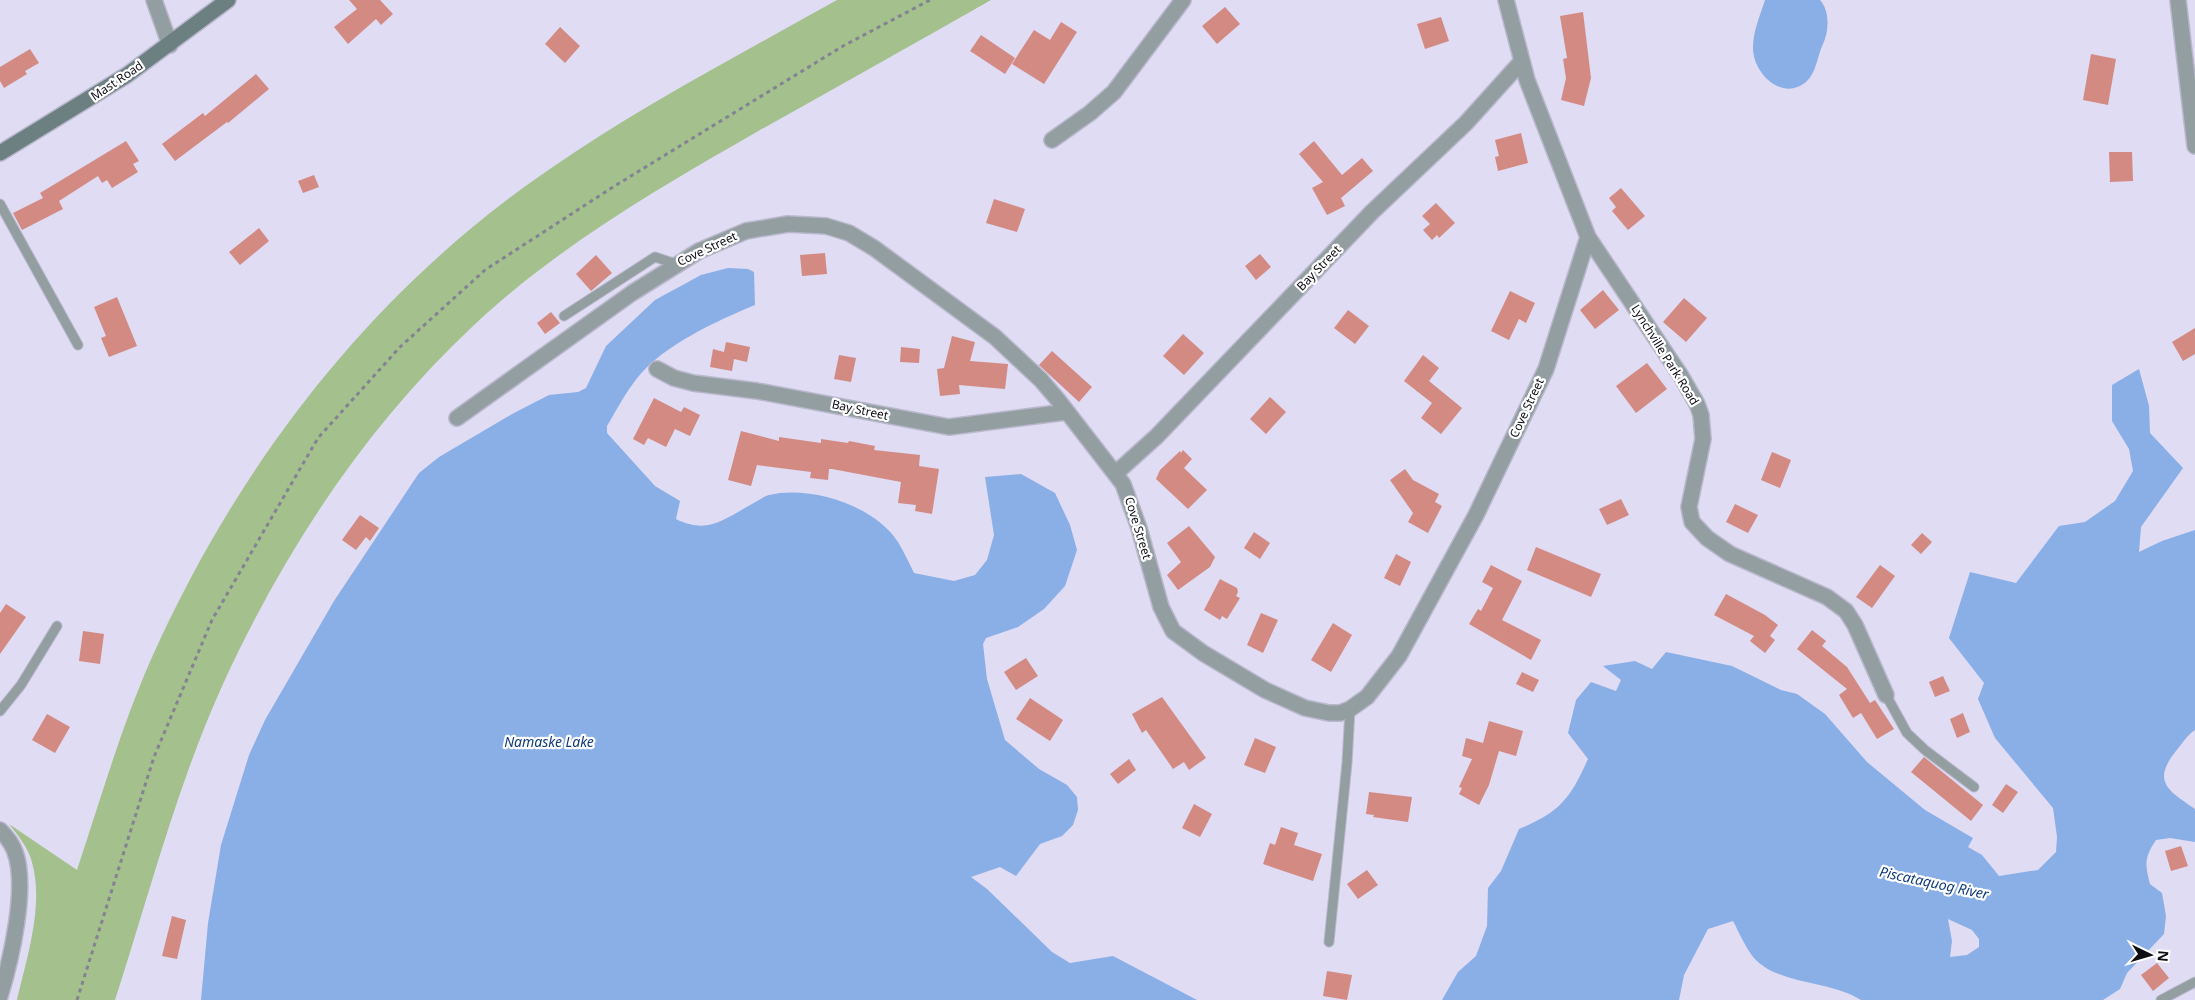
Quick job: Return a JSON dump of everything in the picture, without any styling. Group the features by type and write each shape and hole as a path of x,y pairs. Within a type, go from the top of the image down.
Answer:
{"main road":[{"name":"Mast Road","path":"0,153 90,100 170,45 228,0"}],"street":[{"path":"154,0 170,45"},
{"path":"1052,140 1090,113 1114,92 1183,0"},
{"name":"Lynchville Park Road","path":"1506,0 1521,62 1557,161 1588,237 1681,376 1701,415 1703,439 1689,507 1692,522 1707,538 1730,554 1826,597 1846,612 1855,625 1886,695"},
{"path":"2178,0 2195,146"},
{"name":"Bay Street","path":"1116,473 1157,436 1372,212 1466,123 1521,62"},
{"name":"Cove Street","path":"457,418 676,264 722,240 762,228 807,224 826,226 849,233 874,248 994,337 1041,380 1116,473 1129,496 1161,607 1173,630 1203,654 1286,699 1305,708 1329,713 1350,709 1368,697 1399,656 1476,515 1546,369 1588,237"},
{"name":"Bay Street","path":"657,369 674,378 693,383 757,391 949,428 1066,412"},
{"path":"0,830 15,851 20,882 12,942 0,996"}],"lane":[{"path":"0,204 78,345"},
{"path":"564,316 655,257 676,264"},
{"path":"0,711 21,684 58,626"},
{"path":"1886,695 1907,733 1925,750 1974,787"},
{"path":"1329,942 1347,763 1350,709"},
{"path":"2161,1000 2195,982"}],"path":[{"path":"78,1000 154,757 212,620 318,438 400,347 486,270 613,187 843,46 930,0"}],"green space":[{"path":"837,0 991,0 722,152 610,220 575,244 506,297 473,326 434,365 397,405 331,493 273,586 247,635 223,684 192,761 164,840 115,1000 17,1000 30,947 36,910 36,891 30,856 9,824 77,870 131,708 153,655 188,584 227,515 270,449 317,386 368,326 424,270 483,218 547,171 617,125 726,61"}],"water":[{"path":"1765,0 1820,0 1826,10 1828,21 1825,39 1815,69 1806,82 1797,87 1788,89 1770,82 1763,75 1754,57 1754,36"},
{"name":"Namaske Lake","path":"728,268 748,269 754,272 755,305 724,318 692,335 662,354 649,365 626,395 607,426 607,433 655,486 680,501 676,519 687,524 697,526 716,523 769,495 804,493 822,496 841,501 858,509 888,529 898,542 914,573 954,581 975,575 987,560 994,535 985,477 1021,474 1055,493 1070,525 1077,550 1065,586 1044,609 1018,627 986,638 983,644 987,679 1005,740 1039,769 1067,785 1077,797 1078,810 1073,825 1062,836 1040,844 1016,876 1000,867 971,877 987,889 1052,952 1070,963 1113,956 1197,1000 201,1000 208,923 221,845 249,755 265,720 334,601 419,473 439,457 514,413 549,395 578,392 586,388 606,346 655,300 701,275"},
{"name":"Piscataquog River","path":"2139,369 2149,406 2150,433 2183,468 2141,527 2139,552 2162,541 2195,530 2195,730 2169,762 2164,778 2166,785 2171,791 2195,809 2195,842 2170,838 2156,840 2149,852 2147,871 2150,884 2162,893 2166,916 2164,934 2127,973 2120,989 2103,1000 1861,1000 1835,989 1790,978 1764,967 1751,954 1733,921 1708,929 1684,975 1679,1000 1442,1000 1458,972 1476,956 1487,926 1488,888 1501,871 1519,829 1545,817 1562,803 1575,784 1588,759 1568,733 1576,700 1591,682 1616,691 1621,680 1603,666 1635,661 1652,669 1666,652 1732,666 1781,690 1797,694 1825,714 1867,762 1925,810 1973,838 1968,847 1982,855 1999,876 2038,870 2056,852 2057,837 2053,808 1995,738 1978,699 1984,683 1949,638 1970,572 2016,583 2059,526 2085,522 2115,501 2133,471 2129,449 2112,421 2112,385","holes":["1948,919 1972,930 1979,939 1979,947 1967,955 1950,957 1952,941"]}],"building":[{"path":"349,0 380,0 393,14 381,25 376,19 348,44 334,27 357,9"},
{"path":"1225,7 1240,24 1217,44 1202,26"},
{"path":"1583,12 1591,78 1584,106 1561,100 1566,78 1563,59 1567,58 1560,16"},
{"path":"1441,17 1449,41 1425,49 1417,24"},
{"path":"1061,22 1077,32 1044,84 1012,64 1034,30 1050,40"},
{"path":"560,27 580,46 565,63 545,44"},
{"path":"981,35 1015,58 1005,74 970,51"},
{"path":"30,49 39,63 25,71 27,74 4,88 0,81 0,67"},
{"path":"2091,54 2116,59 2108,105 2083,100"},
{"path":"256,74 269,89 228,123 175,161 162,144 203,113 205,116"},
{"path":"1521,133 1528,163 1498,171 1495,157 1499,156 1495,140"},
{"path":"126,141 139,161 133,164 138,172 112,188 107,180 102,183 98,176 59,201 63,209 22,230 13,213 43,198 40,193"},
{"path":"1314,141 1342,175 1362,158 1373,171 1341,198 1345,206 1327,215 1312,188 1323,182 1299,154"},
{"path":"2109,152 2132,152 2133,181 2110,182"},
{"path":"314,175 319,187 303,193 298,181"},
{"path":"1621,188 1645,216 1628,230 1612,211 1616,207 1609,198"},
{"path":"994,199 1025,209 1017,232 986,223"},
{"path":"1436,203 1455,223 1439,238 1437,235 1432,240 1423,230 1430,224 1422,216"},
{"path":"259,228 269,241 240,265 229,252"},
{"path":"825,253 827,274 802,276 800,255"},
{"path":"1260,254 1271,267 1256,280 1245,266"},
{"path":"596,255 612,273 591,291 576,274"},
{"path":"1603,290 1619,310 1595,329 1580,310"},
{"path":"1510,291 1535,303 1526,323 1519,319 1509,340 1491,331"},
{"path":"117,297 137,346 109,357 101,338 106,336 94,307"},
{"path":"1684,298 1707,318 1686,342 1663,322"},
{"path":"1348,310 1369,326 1355,344 1334,328"},
{"path":"551,312 560,323 545,334 537,323"},
{"path":"2195,328 2195,354 2183,361 2172,342"},
{"path":"1183,334 1204,353 1184,375 1163,356"},
{"path":"952,336 975,342 970,361 1008,364 1005,389 959,385 960,394 940,396 937,369 944,368"},
{"path":"726,342 750,347 747,362 734,359 732,371 710,367 713,349 724,352"},
{"path":"901,347 920,349 919,363 900,362"},
{"path":"1052,351 1092,387 1079,402 1039,365"},
{"path":"839,355 856,358 851,382 834,379"},
{"path":"1423,355 1439,368 1429,381 1462,408 1441,434 1421,418 1432,403 1404,381"},
{"path":"1647,363 1667,389 1636,413 1616,386"},
{"path":"1270,397 1286,412 1266,434 1250,419"},
{"path":"654,398 681,412 684,407 700,415 690,436 675,429 666,447 648,438 644,445 633,439"},
{"path":"741,431 779,441 779,437 821,443 821,439 848,443 849,441 875,446 874,450 920,455 919,466 939,469 932,514 915,511 916,505 898,503 901,482 832,469 829,469 828,480 810,478 811,472 757,465 751,486 728,480"},
{"path":"1183,450 1192,459 1184,468 1207,490 1188,509 1156,479 1160,470"},
{"path":"1772,452 1791,460 1780,488 1761,480"},
{"path":"1405,469 1413,480 1439,494 1435,502 1442,506 1428,533 1408,522 1413,513 1390,480"},
{"path":"1621,499 1629,515 1607,525 1599,509"},
{"path":"1735,504 1758,515 1748,533 1726,522"},
{"path":"360,515 379,528 370,541 366,537 356,550 342,540"},
{"path":"1189,526 1215,557 1210,567 1178,590 1167,575 1181,562 1167,543"},
{"path":"1254,532 1270,543 1260,559 1244,548"},
{"path":"1922,533 1932,542 1921,554 1911,545"},
{"path":"1536,547 1601,574 1591,597 1527,570"},
{"path":"1396,554 1411,562 1400,586 1384,578"},
{"path":"1491,565 1522,581 1502,620 1541,640 1531,660 1469,624 1478,609 1481,611 1493,588 1482,582"},
{"path":"1880,565 1895,576 1872,608 1856,597"},
{"path":"1220,579 1237,588 1236,596 1240,598 1227,619 1222,616 1220,620 1204,610"},
{"path":"1726,594 1765,615 1778,625 1770,636 1775,640 1765,653 1750,641 1754,636 1714,615"},
{"path":"6,604 26,617 0,654 0,613"},
{"path":"1261,613 1278,620 1263,653 1247,645"},
{"path":"1333,623 1352,635 1331,672 1311,660"},
{"path":"1812,630 1826,641 1822,646 1847,667 1870,703 1875,700 1894,729 1877,739 1861,713 1853,718 1839,695 1847,689 1797,649"},
{"path":"83,631 104,634 100,664 79,661"},
{"path":"1026,658 1038,676 1016,690 1004,672"},
{"path":"1522,672 1539,680 1533,692 1516,684"},
{"path":"1943,676 1950,691 1935,697 1929,682"},
{"path":"1162,697 1206,758 1189,770 1184,762 1173,769 1146,730 1142,733 1132,714"},
{"path":"1030,698 1063,720 1050,741 1016,719"},
{"path":"1963,713 1970,732 1957,738 1950,719"},
{"path":"47,714 70,727 55,753 32,740"},
{"path":"1489,721 1523,731 1516,756 1499,751 1489,785 1479,805 1459,794 1462,788 1459,787 1472,759 1462,756 1466,738 1483,743"},
{"path":"1255,738 1276,747 1265,773 1244,765"},
{"path":"1924,757 1983,805 1971,821 1911,772"},
{"path":"1129,759 1136,770 1118,784 1110,774"},
{"path":"2006,784 2018,792 2003,813 1992,805"},
{"path":"1369,792 1412,797 1408,822 1373,817 1374,815 1366,814"},
{"path":"1194,804 1212,814 1200,837 1182,828"},
{"path":"1281,827 1298,833 1294,845 1322,854 1313,881 1263,864 1270,843 1275,845"},
{"path":"2181,846 2188,866 2171,871 2165,851"},
{"path":"1367,870 1378,885 1358,899 1347,884"},
{"path":"172,916 186,920 177,959 162,956"},
{"path":"2157,963 2169,978 2153,991 2141,975"},
{"path":"1327,971 1352,975 1347,1000 1323,996"}]}
